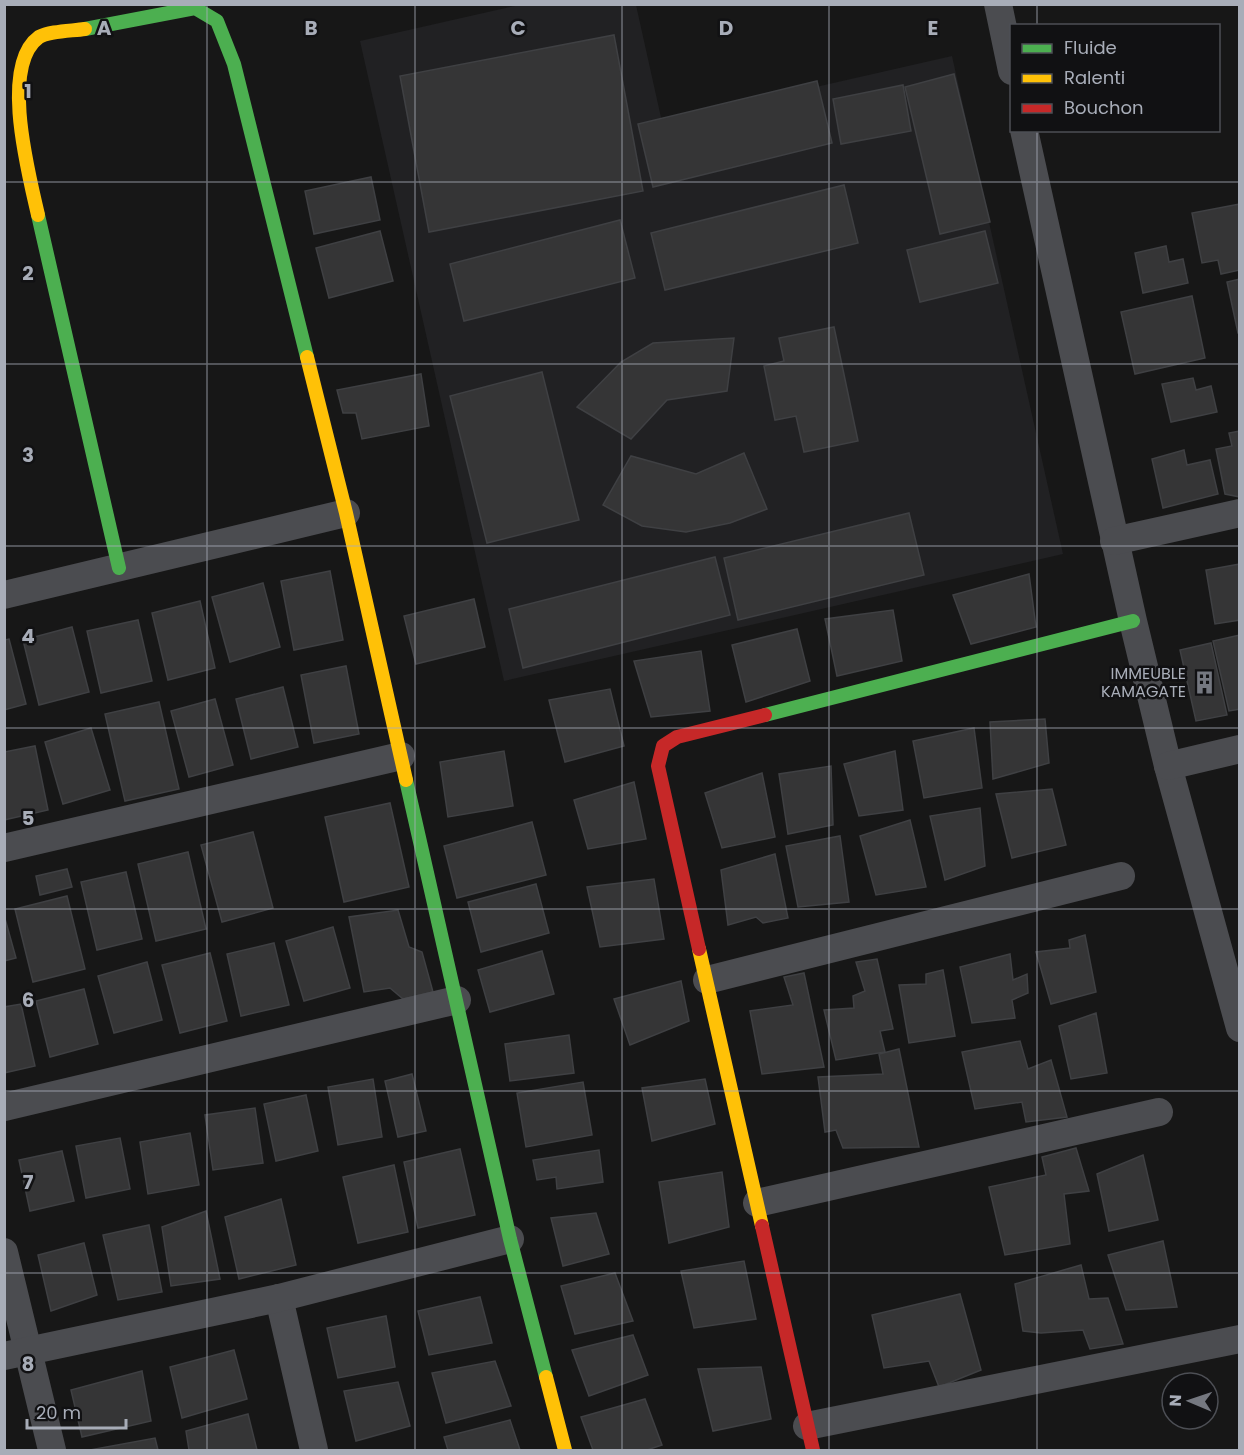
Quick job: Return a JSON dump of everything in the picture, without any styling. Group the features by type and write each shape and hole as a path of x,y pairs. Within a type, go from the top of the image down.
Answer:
{"street":[{"path":"998,4 1010,66"},
{"path":"119,568 11,99 17,59 39,37 195,8 217,21 234,64 346,513 510,1239 565,1450"},
{"path":"1024,132 1133,621 1168,766 1236,998 1239,1028"},
{"path":"4,595 346,513"},
{"path":"1114,541 1239,513"},
{"path":"1133,621 677,737 663,746 658,766 810,1438 1239,1339"},
{"path":"1168,766 1239,749"},
{"path":"4,848 401,756"},
{"path":"707,980 1121,876"},
{"path":"4,1107 457,1000"},
{"path":"757,1203 1159,1112"},
{"path":"16,1353 279,1298 510,1239"},
{"path":"4,1252 16,1353 52,1450"},
{"path":"279,1298 314,1450"}],"shaded area":[{"path":"519,5 636,5 662,122 952,56 1063,554 504,681 360,41"}],"building":[{"path":"614,35 643,191 429,232 400,76"},
{"path":"954,74 990,222 940,234 905,87"},
{"path":"817,81 832,143 653,187 638,124"},
{"path":"903,85 911,131 841,144 833,99"},
{"path":"371,177 380,220 314,234 305,191"},
{"path":"844,185 858,243 665,290 651,233"},
{"path":"1240,204 1240,270 1221,274 1218,260 1202,263 1192,213"},
{"path":"620,220 635,278 464,321 450,264"},
{"path":"380,231 393,281 329,298 316,248"},
{"path":"985,231 998,283 920,302 907,250"},
{"path":"1166,246 1169,262 1183,259 1188,283 1143,293 1135,253"},
{"path":"1240,279 1240,333 1238,333 1227,282"},
{"path":"1192,296 1205,358 1135,374 1121,312"},
{"path":"834,327 858,441 804,452 796,416 775,420 764,366 784,361 779,338"},
{"path":"734,338 727,391 667,400 631,439 577,407 621,362 653,343"},
{"path":"542,372 579,520 487,543 450,396"},
{"path":"421,374 429,426 362,439 356,413 343,413 337,390"},
{"path":"1193,378 1196,390 1211,386 1217,412 1171,422 1162,384"},
{"path":"1240,431 1240,497 1225,494 1216,449 1232,446 1229,433"},
{"path":"1184,450 1187,465 1210,460 1218,494 1163,508 1152,459"},
{"path":"744,453 767,509 730,523 686,532 642,526 603,505 631,456 696,474"},
{"path":"909,513 924,575 738,620 724,558"},
{"path":"715,557 730,615 523,668 509,609"},
{"path":"1240,564 1240,620 1215,624 1206,570"},
{"path":"330,571 343,640 294,650 281,581"},
{"path":"1029,574 1036,627 971,644 953,595"},
{"path":"263,583 280,647 230,662 212,597"},
{"path":"474,599 485,647 416,664 404,616"},
{"path":"200,601 215,668 168,680 152,613"},
{"path":"893,610 902,661 837,676 825,619"},
{"path":"138,620 152,681 101,693 87,631"},
{"path":"72,627 89,692 39,705 23,640"},
{"path":"797,629 810,681 746,702 732,645"},
{"path":"1240,635 1240,709 1229,711 1213,641"},
{"path":"9,639 26,704 4,710 4,640"},
{"name":"IMMEUBLE KAMAGATE","path":"1211,643 1227,715 1196,721 1180,650"},
{"path":"701,651 710,711 651,717 634,661"},
{"path":"346,666 359,734 314,743 301,675"},
{"path":"283,687 298,747 251,759 236,699"},
{"path":"610,689 624,746 565,762 549,700"},
{"path":"215,699 233,765 189,777 171,711"},
{"path":"159,702 179,789 125,801 105,714"},
{"path":"1045,719 1049,763 993,779 990,722"},
{"path":"91,728 110,790 63,804 45,742"},
{"path":"974,728 982,788 924,798 913,741"},
{"path":"35,746 48,810 4,820 4,752"},
{"path":"504,751 513,806 448,817 440,762"},
{"path":"895,751 903,810 859,816 844,764"},
{"path":"831,766 833,825 788,834 779,774"},
{"path":"762,773 775,837 722,848 705,793"},
{"path":"634,782 646,839 588,849 574,800"},
{"path":"1052,789 1066,845 1012,858 996,794"},
{"path":"390,803 409,887 344,902 325,817"},
{"path":"980,808 985,866 945,880 930,816"},
{"path":"910,820 926,887 876,895 860,836"},
{"path":"532,822 546,875 457,898 444,846"},
{"path":"253,832 273,908 222,922 201,845"},
{"path":"840,836 849,902 798,907 786,846"},
{"path":"188,852 206,929 156,941 138,864"},
{"path":"775,854 788,918 763,923 756,917 728,925 721,870"},
{"path":"67,869 72,887 40,895 36,876"},
{"path":"126,872 142,939 97,950 81,882"},
{"path":"654,879 664,939 600,947 587,887"},
{"path":"536,884 549,933 481,952 468,902"},
{"path":"67,896 85,969 33,982 15,909"},
{"path":"398,910 409,947 422,952 433,992 403,999 390,988 364,992 349,917"},
{"path":"4,915 16,958 4,961"},
{"path":"333,927 350,988 304,1001 286,941"},
{"path":"1085,935 1096,992 1051,1004 1036,952 1070,948 1069,940"},
{"path":"274,943 289,1005 241,1016 227,954"},
{"path":"542,951 554,994 490,1012 478,970"},
{"path":"210,953 227,1021 180,1033 162,965"},
{"path":"1010,954 1013,980 1027,974 1028,993 1012,1000 1015,1018 972,1023 960,967"},
{"path":"877,959 893,1029 880,1031 885,1052 836,1060 824,1010 854,1008 853,996 865,991 856,962"},
{"path":"147,962 162,1020 114,1033 98,976"},
{"path":"943,970 955,1036 909,1043 899,985 926,984 926,974"},
{"path":"804,973 824,1067 762,1074 750,1011 793,1005 784,977"},
{"path":"681,981 689,1021 630,1045 614,999"},
{"path":"84,989 98,1044 50,1057 36,1001"},
{"path":"21,1004 35,1066 4,1073 4,1007"},
{"path":"1096,1013 1107,1073 1071,1079 1059,1026"},
{"path":"569,1035 574,1073 510,1081 505,1044"},
{"path":"1020,1041 1028,1069 1051,1060 1067,1117 1026,1122 1022,1102 975,1109 962,1052"},
{"path":"899,1049 919,1147 843,1148 836,1130 825,1132 818,1077 883,1074 879,1054"},
{"path":"412,1074 426,1131 398,1137 385,1081"},
{"path":"373,1079 382,1137 338,1145 328,1087"},
{"path":"705,1079 715,1124 652,1141 642,1088"},
{"path":"583,1082 592,1135 526,1147 517,1093"},
{"path":"306,1095 318,1151 276,1161 264,1104"},
{"path":"255,1108 263,1163 213,1170 205,1115"},
{"path":"190,1133 199,1185 148,1194 140,1142"},
{"path":"120,1138 130,1189 86,1198 76,1146"},
{"path":"1076,1148 1089,1191 1064,1194 1070,1244 1005,1255 989,1187 1046,1175 1042,1157"},
{"path":"460,1149 475,1215 418,1228 404,1162"},
{"path":"599,1150 603,1182 557,1189 556,1177 537,1180 533,1160"},
{"path":"62,1151 74,1201 30,1211 19,1160"},
{"path":"1143,1155 1158,1220 1109,1231 1097,1174"},
{"path":"394,1165 408,1232 358,1243 343,1177"},
{"path":"722,1172 729,1227 669,1243 659,1182"},
{"path":"281,1199 296,1265 239,1279 225,1217"},
{"path":"206,1211 220,1279 171,1286 162,1227"},
{"path":"596,1213 609,1254 563,1266 551,1218"},
{"path":"149,1225 162,1292 118,1300 103,1235"},
{"path":"1163,1241 1177,1307 1126,1310 1108,1255"},
{"path":"84,1243 97,1295 51,1311 38,1255"},
{"path":"744,1261 756,1319 694,1328 681,1271"},
{"path":"1081,1265 1089,1299 1108,1298 1123,1344 1090,1349 1083,1330 1041,1333 1023,1331 1015,1284"},
{"path":"615,1273 633,1321 575,1334 561,1286"},
{"path":"960,1294 981,1370 939,1387 929,1361 884,1368 872,1315"},
{"path":"480,1297 492,1343 429,1355 418,1311"},
{"path":"386,1316 395,1367 338,1378 327,1328"},
{"path":"633,1335 648,1375 589,1396 572,1350"},
{"path":"234,1350 247,1399 182,1418 170,1367"},
{"path":"495,1361 511,1406 446,1423 432,1373"},
{"path":"761,1367 771,1419 713,1431 698,1369"},
{"path":"142,1371 151,1421 82,1437 71,1390"},
{"path":"398,1382 410,1426 356,1441 344,1391"},
{"path":"645,1399 662,1445 647,1450 593,1450 581,1417"},
{"path":"248,1414 257,1450 189,1450 186,1431"},
{"path":"510,1420 520,1450 448,1450 444,1437"},
{"path":"155,1438 158,1450 90,1450"}],"traffic: fast":[{"path":"85,29 195,8 217,21 234,64 307,357"},
{"path":"38,215 119,568"},
{"path":"765,715 1133,621"},
{"path":"406,780 510,1239 546,1377"}],"traffic: slow":[{"path":"38,215 28,173 20,120 21,70 27,51 39,37 55,32 85,29"},
{"path":"307,357 346,513 406,780"},
{"path":"699,949 762,1226"},
{"path":"546,1377 565,1450"}],"traffic: jam":[{"path":"699,949 658,766 663,746 677,737 765,715"},
{"path":"762,1226 813,1450"}],"place":[{"name":"IMMEUBLE KAMAGATE","path":"1204,682"}]}
